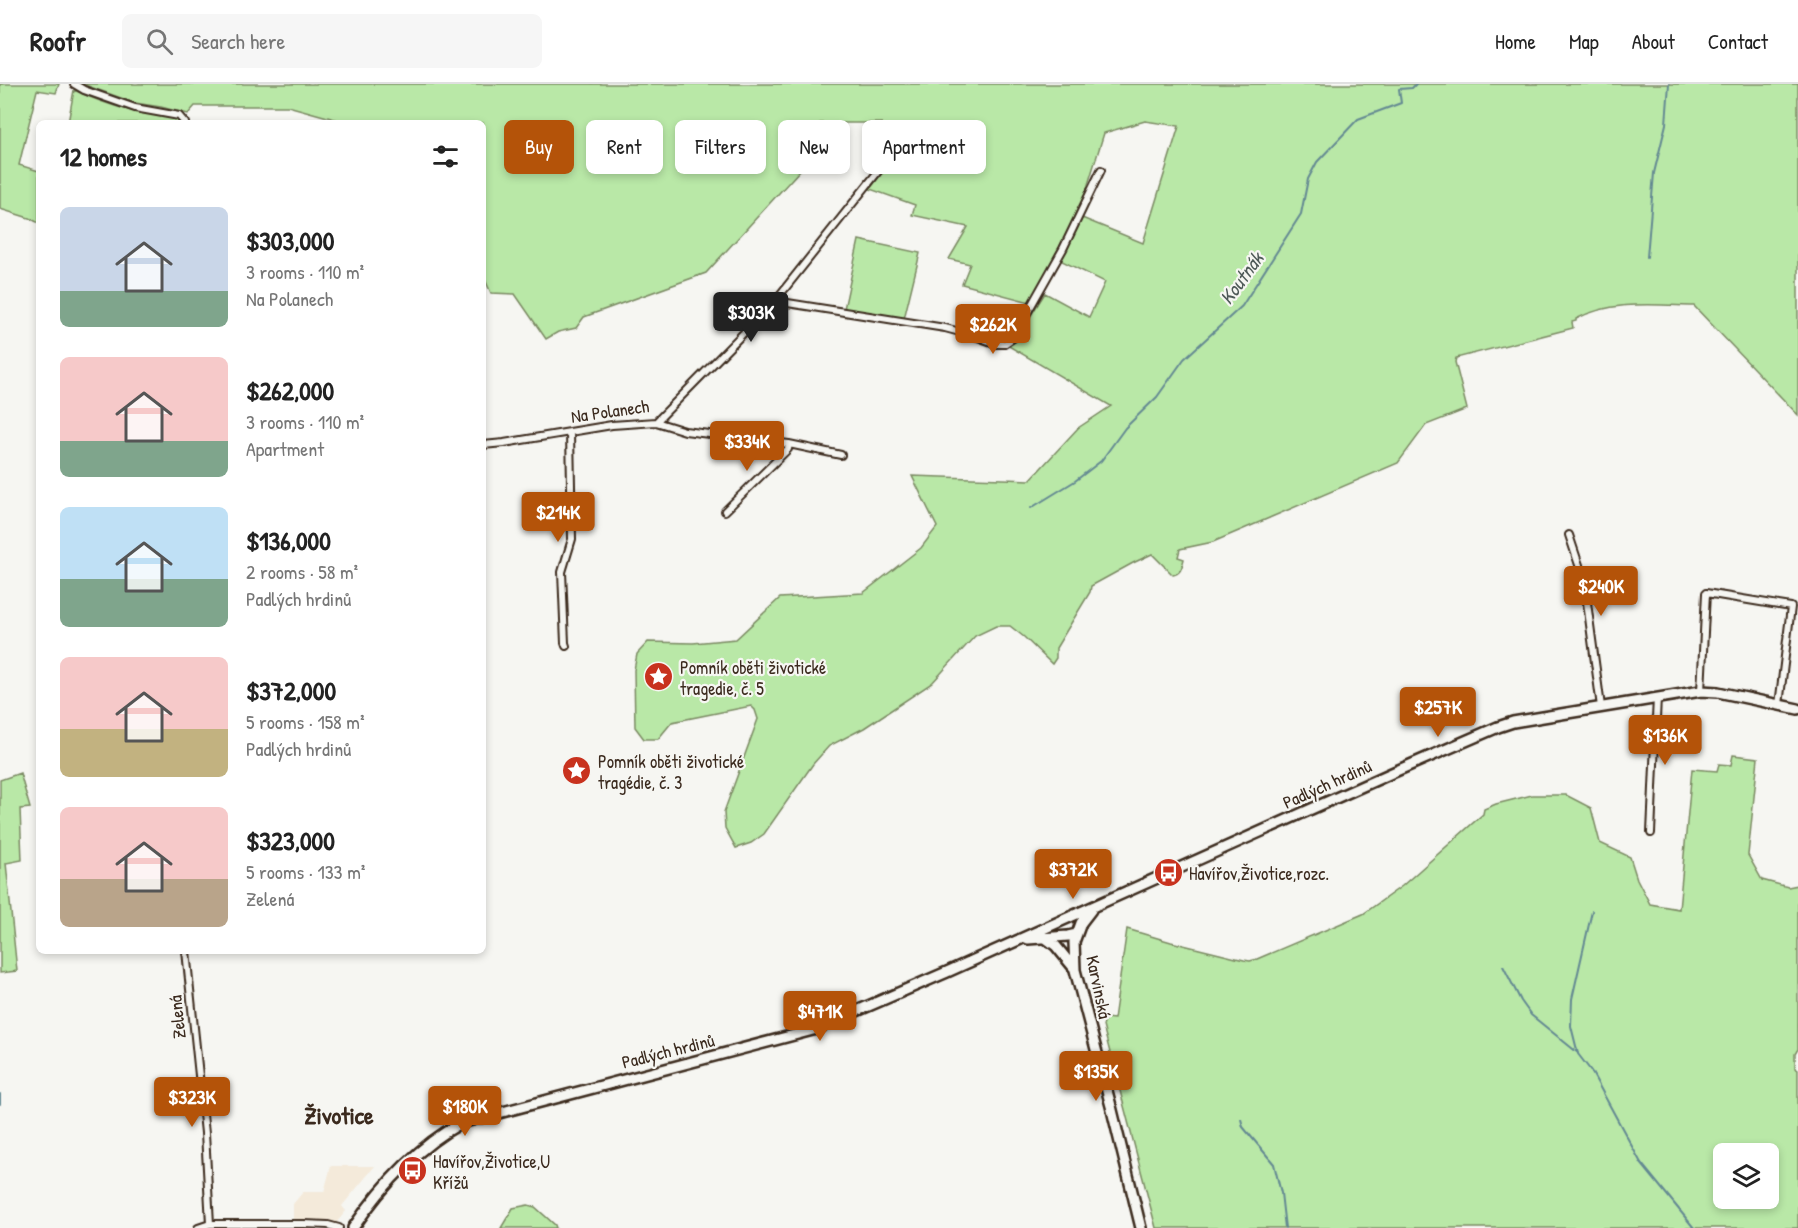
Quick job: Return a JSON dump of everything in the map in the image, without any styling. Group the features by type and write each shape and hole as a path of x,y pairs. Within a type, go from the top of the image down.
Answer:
{"main road":[{"name":"Padlých hrdinů","path":"353,1228 411,1160 431,1142 461,1124 813,1030 1103,903 1394,771 1498,727 1513,722 1701,691 1718,692 1798,709"},
{"name":"Karvinská","path":"1103,903 1086,914 1081,923 1074,952 1076,970 1141,1228"},
{"path":"1054,923 1068,926 1077,934"},
{"name":"Padlých hrdinů","path":"1020,940 1077,934"},
{"path":"1044,937 1056,946 1076,970"}],"street":[{"path":"74,84 84,90 135,108 179,116 182,120"},
{"path":"776,301 945,328 997,344 1004,344 1013,338 1063,249 1101,170"},
{"name":"Na Polanech","path":"486,445 612,425 656,422 776,301 876,174"},
{"path":"656,422 685,431 789,444 841,454"},
{"path":"566,646 562,572 572,539 570,432"},
{"path":"725,511 788,448 789,444"},
{"path":"1569,535 1584,580 1601,707"},
{"path":"1701,691 1706,593 1791,607 1779,705"},
{"path":"1651,833 1657,697"},
{"name":"Zelená","path":"186,954 205,1133 210,1224"},
{"path":"198,1228 210,1224 304,1224 339,1228"}],"shaded area":[{"path":"331,1166 375,1166 342,1206 346,1211 337,1222 293,1219 293,1204 303,1192 324,1192"}],"green space":[{"path":"0,84 59,84 56,93 37,90 19,165 36,170 36,222 0,209"},
{"path":"82,84 1798,84 1798,415 1694,306 1634,305 1604,309 1576,319 1572,322 1573,328 1456,358 1455,362 1467,409 1426,425 1398,463 1213,542 1180,549 1178,557 1184,559 1181,569 1176,574 1173,575 1152,554 1091,586 1090,592 1056,648 1056,658 1052,664 1010,626 996,626 975,636 932,683 864,728 829,746 813,764 764,834 751,843 736,848 725,828 724,812 758,719 755,710 751,706 672,722 658,739 644,739 635,727 634,670 637,654 648,642 693,643 736,639 780,598 863,593 921,548 937,527 912,476 1030,480 1078,428 1111,406 1007,345 1016,339 1045,293 1089,317 1105,282 1060,260 1082,218 1143,243 1179,126 1145,121 1104,133 1082,204 1030,302 962,284 970,264 949,259 968,227 912,215 915,205 870,189 881,174 986,174 986,120 862,120 862,123 850,123 850,120 778,120 778,174 796,174 706,273 584,317 576,328 558,332 546,339 515,294 491,293 486,282 486,120 338,120 288,106 195,106 188,114 135,103"},
{"path":"74,90 118,107 171,116 178,120 69,120"},
{"path":"859,240 920,253 904,319 844,309"},
{"path":"1733,755 1758,758 1748,855 1762,880 1788,887 1798,885 1798,1049 1795,1054 1795,1068 1798,1070 1798,1228 1156,1228 1103,1026 1105,1018 1114,1019 1127,929 1244,960 1257,959 1363,914 1402,886 1483,814 1484,809 1532,795 1566,795 1591,808 1600,843 1630,857 1637,879 1650,904 1679,909 1692,769 1717,771 1719,764 1731,765"},
{"path":"20,773 30,808 20,809 22,860 6,863 17,971 0,973 0,780"},
{"path":"528,1205 535,1207 556,1228 501,1228 513,1208"}],"waterway":[{"name":"Koutnák","path":"1031,508 1075,481 1101,461 1125,428 1157,397 1184,359 1242,306 1301,214 1308,179 1317,162 1358,119 1401,103 1399,89 1412,88 1416,84"},
{"path":"1647,257 1654,173 1666,124 1669,84"},
{"path":"1592,911 1572,999 1571,1026 1578,1054 1591,1071 1641,1163 1694,1228"},
{"path":"1503,966 1531,1015 1578,1053"},
{"path":"0,1094 0,1104"},
{"path":"1241,1119 1243,1127 1274,1164 1281,1193 1285,1228"}],"place":[{"name":"Pomník oběti životické tragedie, č. 5","path":"659,677"},
{"name":"Pomník oběti životické tragédie, č. 3","path":"577,771"},
{"name":"Havířov,Životice,rozc.","path":"1168,873"},
{"name":"Havířov,Životice,U Křížů","path":"412,1171"}],"district":[{"name":"Životice","path":"339,1115"}]}
